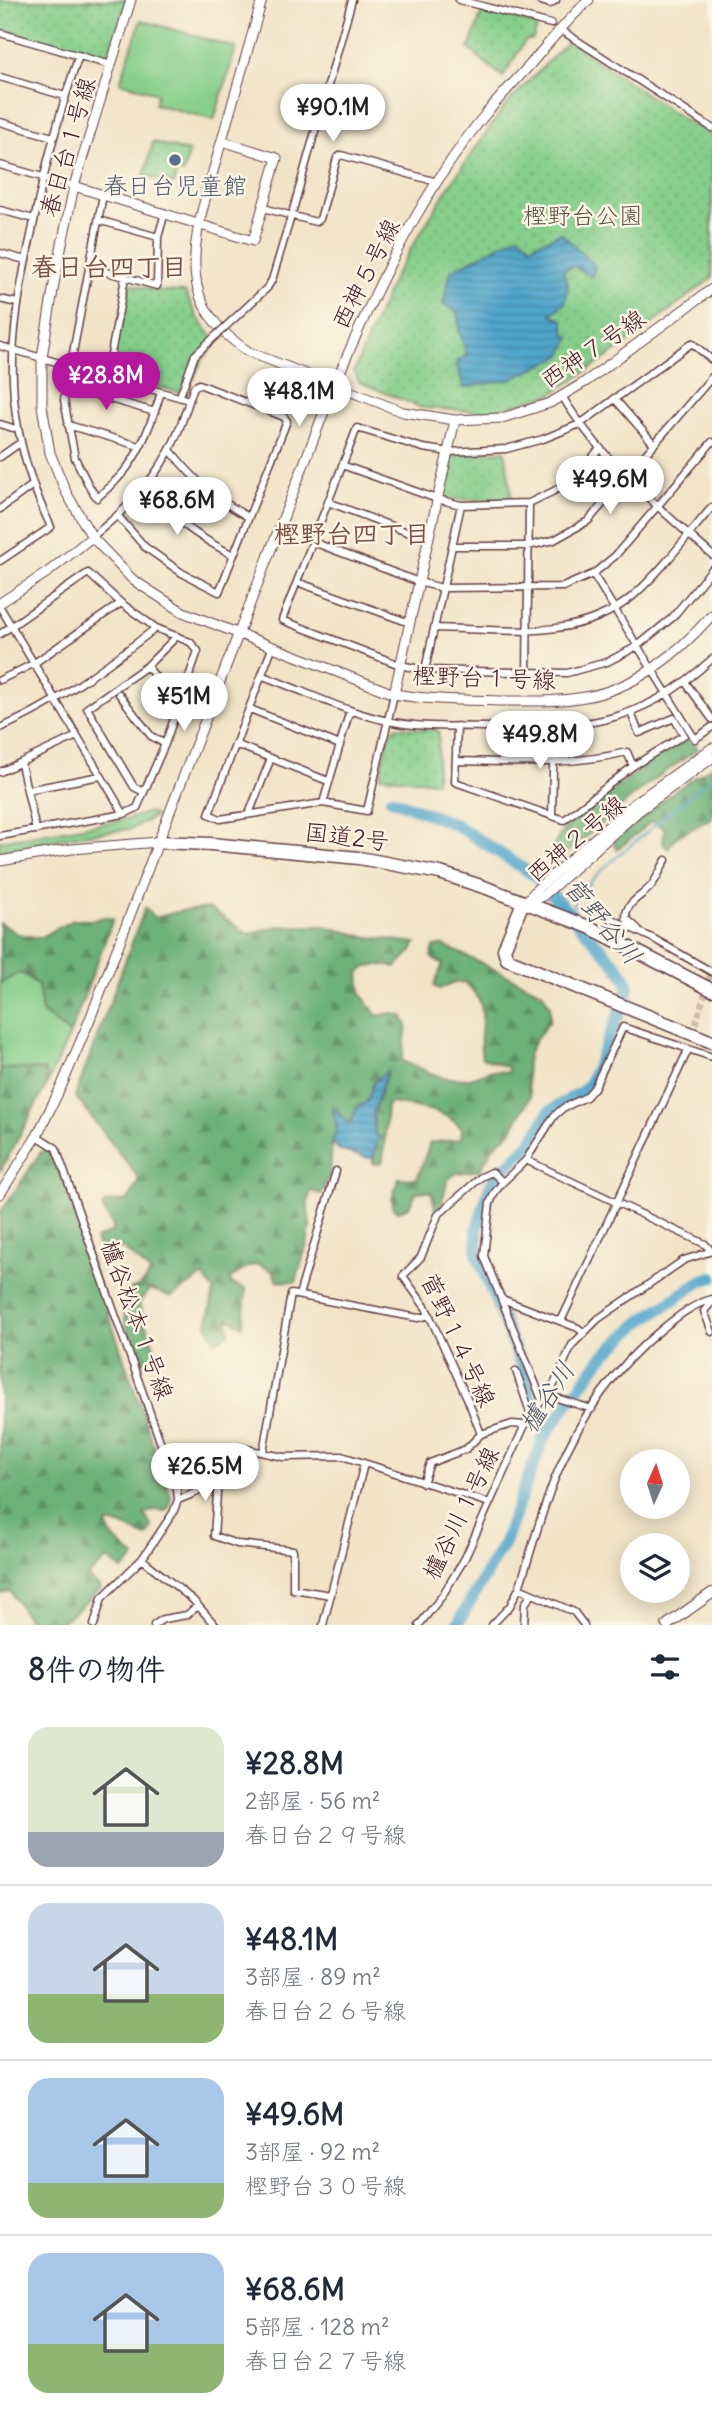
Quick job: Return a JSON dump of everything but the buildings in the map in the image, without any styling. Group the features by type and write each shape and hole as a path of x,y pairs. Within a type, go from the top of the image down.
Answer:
{"highway":[{"name":"国道2号","path":"158,842 211,844 359,858 440,873 548,910 605,934 712,990"},
{"path":"525,903 504,949 507,959 712,1042"}],"main road":[{"path":"667,1625 712,1593"}],"street":[{"name":"春日台１号線","path":"131,0 74,186 42,357 42,406 50,453 66,492 92,537 133,580 183,612 237,635"},
{"name":"西神７号線","path":"262,0 199,225 195,266 204,307 226,336 249,352 403,412 455,420 502,418 550,403 585,382 712,289"},
{"path":"293,210 352,0"},
{"path":"459,0 485,4 551,24"},
{"path":"538,0 550,4 556,0"},
{"name":"西神５号線","path":"158,842 334,386 383,275 463,143 589,0"},
{"path":"564,32 712,128"},
{"path":"0,33 111,65"},
{"path":"0,561 51,527 30,487 13,428 9,387 10,348 43,176 79,55"},
{"path":"0,78 65,96"},
{"path":"0,122 53,137"},
{"path":"0,165 253,241 277,158 222,141"},
{"path":"263,208 316,222 320,219 337,158 341,155 437,182"},
{"path":"103,195 64,400 75,458 97,498 124,472 155,412 161,392"},
{"path":"0,210 34,219"},
{"path":"89,267 157,286 158,237 165,213"},
{"path":"98,220 158,237"},
{"path":"181,393 195,355 267,288 272,280 290,220"},
{"path":"0,253 25,260"},
{"path":"107,376 125,278"},
{"path":"0,299 17,303"},
{"path":"712,360 692,343 580,424 543,439 506,449 449,452 423,448 357,428 282,620 400,665 425,670 527,673 577,670 607,662 636,647 672,618 712,569"},
{"path":"0,346 189,400"},
{"path":"452,546 528,546 554,540 588,521 712,377"},
{"path":"118,516 145,547 182,573 219,592 287,421 284,417 199,384 194,387 170,450 147,486 118,516 48,572 0,605 124,814"},
{"path":"65,386 155,412"},
{"path":"562,396 580,424 625,477 712,555"},
{"path":"614,398 654,444"},
{"path":"272,649 209,814 220,819 323,803 367,811 455,420"},
{"path":"0,424 13,428"},
{"path":"68,425 139,446"},
{"path":"313,542 442,588 563,587 593,574 615,556 712,442"},
{"path":"0,457 17,445"},
{"path":"342,465 461,505 529,503 576,477 600,448"},
{"path":"170,450 192,477 217,499 248,517"},
{"path":"147,486 170,514 200,537 233,555"},
{"path":"0,509 30,487"},
{"path":"328,502 428,540"},
{"path":"527,673 529,503"},
{"path":"425,670 461,505"},
{"path":"434,628 527,630 581,625 613,610 632,597 712,507"},
{"path":"0,634 88,573 121,603 156,628 190,642 198,650 165,744 137,808 124,814 0,836"},
{"path":"593,574 695,739 712,727"},
{"path":"297,582 410,623"},
{"path":"0,680 33,664 121,603"},
{"name":"樫野台１号線","path":"237,635 394,694 439,700 555,700 586,697 612,690 652,670 691,639 712,615"},
{"path":"0,729 104,668 156,628"},
{"path":"144,792 134,787 87,708 147,666 177,636"},
{"path":"263,676 350,710 388,721 457,726 555,727 589,724 631,713 686,683 712,659"},
{"path":"147,666 178,702"},
{"path":"686,683 712,719"},
{"path":"119,694 151,736 165,744"},
{"path":"250,709 340,745"},
{"path":"323,803 350,710"},
{"path":"457,726 455,782 564,820 633,766 684,735 674,718 639,733 631,713"},
{"path":"552,816 555,727"},
{"path":"0,772 77,736"},
{"path":"235,744 328,781"},
{"name":"西神２号線","path":"525,903 540,893 635,803 712,748"},
{"path":"456,761 554,763 596,759 626,752 633,766"},
{"path":"249,814 271,758"},
{"name":"西神２号線","path":"553,881 640,810 712,758"},
{"path":"21,764 36,830"},
{"path":"27,790 100,776"},
{"path":"0,861 72,849 158,842 90,1020 62,1085 37,1136 0,1194"},
{"path":"645,934 626,918 625,912 651,887 666,860"},
{"path":"593,910 645,934 712,972"},
{"path":"592,1409 545,1397 484,1256 490,1203 503,1182 526,1160 554,1116 586,1097 594,1088 623,1027 712,1057"},
{"path":"561,1321 688,1050"},
{"name":"櫨谷松本１号線","path":"37,1136 56,1148 177,1489 178,1500"},
{"path":"526,1160 705,1244 712,1251"},
{"path":"299,1295 336,1171"},
{"name":"菅野１４号線","path":"481,1434 429,1315 403,1276 421,1257 438,1214 481,1177 492,1172 503,1182"},
{"name":"櫨谷川１号線","path":"419,1625 442,1596 465,1558 525,1425 545,1397 572,1345 598,1319 684,1260 712,1251"},
{"path":"263,1452 291,1294 418,1318 429,1315"},
{"path":"502,1299 578,1328 584,1333"},
{"path":"712,1300 704,1311 712,1332"},
{"path":"492,1625 510,1606 519,1588 558,1470 592,1409 617,1372 638,1348 682,1313 712,1300"},
{"path":"516,1371 531,1415"},
{"path":"423,1483 430,1464 466,1449 481,1434 512,1424 525,1425"},
{"path":"94,1625 102,1598 142,1559 173,1513 178,1500 218,1480 227,1471 238,1447 283,1457 331,1455 489,1503"},
{"path":"323,1625 364,1464"},
{"path":"218,1480 214,1536 237,1544 293,1550 293,1589 331,1595"},
{"path":"142,1559 215,1625"},
{"path":"519,1588 574,1612 584,1625"},
{"path":"524,1625 525,1604 531,1594"},
{"path":"154,1625 174,1616 187,1615 197,1606"}],"green space":[{"path":"0,0 127,0 108,56 103,58 0,29"},
{"path":"483,10 534,24 537,28 533,39 525,41 503,77 469,49"},
{"path":"141,20 236,48 214,120 155,104 157,93 120,82"},
{"name":"樫野台公園","path":"568,41 678,116 712,135 712,278 615,352 552,394 491,412 422,408 359,382 354,371 394,277 447,189 505,106"},
{"path":"153,142 189,152 183,174 177,172 174,184 144,176"},
{"path":"130,284 159,291 185,292 197,317 217,343 202,359 188,391 184,394 115,375 110,369 127,286"},
{"path":"505,451 512,500 442,497 451,457 456,454"},
{"path":"397,727 439,731 436,782 380,776 389,734"},
{"path":"691,738 698,749 644,787 555,863 553,847 565,826 646,765"},
{"path":"712,766 712,818 676,837 668,849 663,844 665,829 652,821 617,850 613,842 673,792"},
{"path":"149,812 156,816 131,829 80,835 0,851 0,841 128,819"},
{"path":"145,908 155,918 181,911 209,908 248,934 280,926 325,926 362,936 416,943 396,967 376,965 362,970 359,973 361,994 377,1016 392,1013 402,1016 407,1025 402,1061 443,1078 468,1079 489,1071 509,1072 508,1067 482,1058 482,1010 480,1002 465,982 439,989 434,986 443,964 431,957 434,947 443,945 542,992 550,1006 550,1021 535,1040 528,1056 530,1097 511,1131 493,1147 480,1170 457,1173 448,1179 440,1209 435,1209 432,1193 427,1191 416,1192 409,1207 399,1211 394,1210 392,1199 399,1178 417,1179 430,1143 461,1139 462,1129 456,1122 440,1113 392,1103 387,1105 383,1160 379,1164 373,1163 376,1144 380,1138 375,1134 373,1113 387,1073 374,1082 367,1102 357,1107 350,1125 333,1108 337,1128 332,1143 330,1175 321,1194 311,1191 309,1196 310,1231 296,1282 277,1281 273,1271 258,1264 247,1267 230,1279 231,1284 246,1289 243,1326 228,1318 229,1334 215,1341 207,1325 214,1290 203,1276 171,1297 150,1289 140,1305 157,1356 154,1361 143,1363 138,1361 129,1336 124,1301 125,1292 140,1286 151,1273 123,1248 99,1250 95,1239 112,1232 113,1226 102,1207 105,1203 128,1200 138,1177 75,1096"},
{"path":"103,917 113,919 70,1034 42,1012 38,986 27,974 16,974 0,984 0,923 18,934 39,938 73,920"},
{"path":"21,972 38,986 43,1013 70,1034 46,1086 47,1075 44,1070 0,1068 0,984"},
{"path":"0,1068 44,1070 47,1075 46,1086 0,1172"},
{"path":"47,1149 53,1151 171,1497 169,1507 165,1511 154,1510 145,1514 152,1528 147,1537 122,1526 107,1524 114,1538 135,1558 122,1570 107,1559 88,1576 101,1589 58,1625 32,1625 10,1591 0,1594 0,1213 41,1152"}],"water":[{"path":"561,233 595,266 592,277 574,266 563,270 568,284 565,303 551,314 563,320 565,335 571,337 561,356 511,379 464,388 456,362 467,356 459,329 458,314 443,305 451,271 519,235 531,246"},
{"path":"387,1071 373,1113 375,1134 380,1138 373,1159 341,1151 332,1143 337,1128 332,1107 350,1125 357,1107 367,1102 374,1082"}],"waterway":[{"path":"572,915 574,899 605,867 712,777"},
{"name":"菅野谷川","path":"391,799 456,825 535,876 618,967 627,981 628,993 591,1081 584,1090 550,1111 530,1144 494,1179 477,1229 477,1254 547,1434"},
{"name":"櫨谷川","path":"457,1625 504,1542 544,1437 601,1358 639,1323 701,1281 712,1277"}],"tunnel":[{"path":"688,1050 711,972"}],"place":[{"name":"春日台児童館","path":"175,160"}],"district":[{"name":"春日台四丁目","path":"109,267"},
{"name":"樫野台四丁目","path":"352,534"}]}
